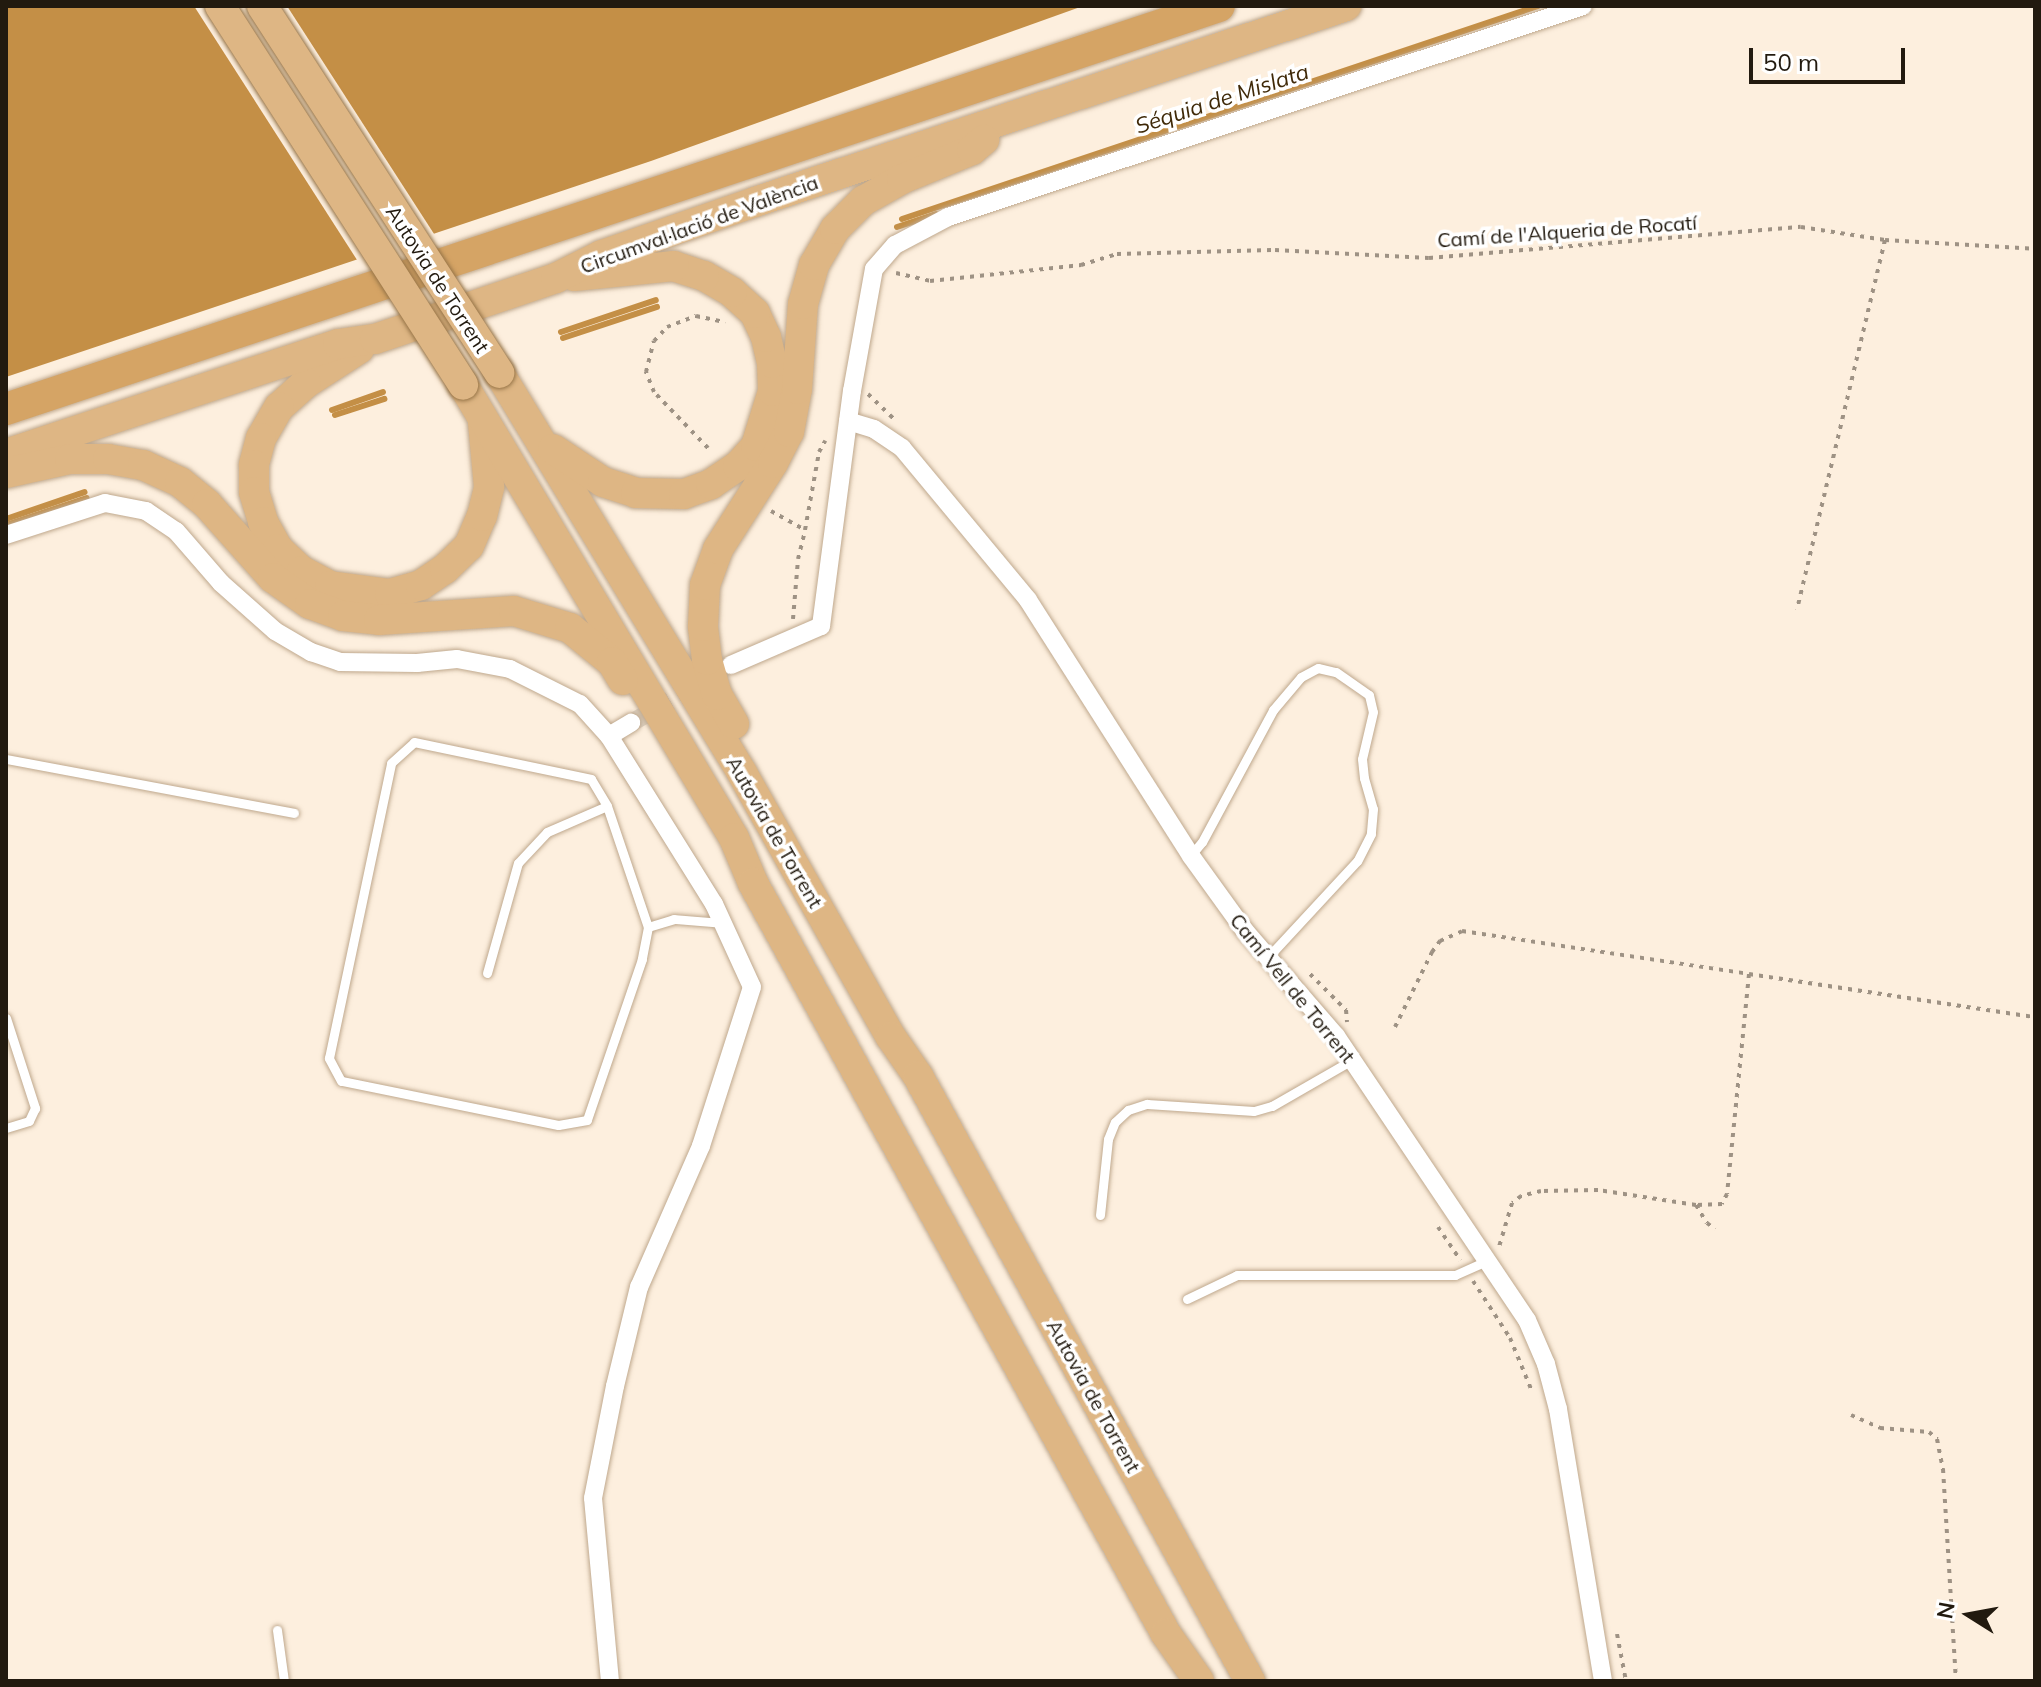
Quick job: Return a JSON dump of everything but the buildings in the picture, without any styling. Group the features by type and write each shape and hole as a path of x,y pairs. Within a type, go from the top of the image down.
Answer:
{"highway":[{"name":"Autovia de Torrent","path":"220,6 481,412 734,838 753,883 1166,1634 1199,1681"},
{"name":"Autovia de Torrent","path":"262,6 499,373 742,773 891,1037 918,1076 1250,1681"},
{"name":"Circumval·lació de València","path":"6,409 1219,6"},
{"name":"Circumval·lació de València","path":"6,454 338,344 375,339 556,278 602,255 1346,6"},
{"path":"918,1076 904,1025 717,695 705,649 705,585 718,549 773,463 789,432 797,389 803,304 814,265 835,229 863,201 902,179 972,150 1011,118"},
{"path":"539,438 575,467 603,482 636,493 684,494 738,466 756,446 773,391 772,363 755,313 732,292 704,276 674,266 556,278"},
{"path":"375,339 306,383 279,407 261,438 254,465 254,492 263,522 278,549 302,571 330,586 390,594 421,585 445,569 469,546 482,516 489,487 481,412"},
{"path":"6,473 70,459 108,459 143,465 180,482 207,504 273,578 310,604 343,616 379,620 514,611 570,628 612,662 720,847 753,883"},
{"path":"1166,1634 1178,1681"}],"street":[{"path":"731,665 821,626 848,421 874,269 895,245 948,217 1583,6"},
{"name":"Camí Vell de Torrent","path":"848,421 874,429 902,448 1028,600 1191,856 1268,957 1336,1036 1527,1320 1546,1364 1558,1409 1603,1681"},
{"path":"6,535 105,503 146,511 176,531 221,583 275,631 311,652 340,662 417,663 457,659 510,669 580,704 609,736 723,923 752,987 701,1146 639,1287 593,1498 610,1681"},
{"path":"609,736 631,723"}],"lane":[{"path":"1191,856 1202,842 1273,710 1301,677 1318,668 1336,672 1369,695 1373,712 1362,759 1373,809 1371,834 1357,861 1268,957"},
{"path":"414,742 591,779 607,806 648,927 642,959 587,1120 558,1125 341,1081 329,1058 391,763 414,742"},
{"path":"6,759 294,813"},
{"path":"487,973 518,863 547,832 607,806"},
{"path":"648,927 674,919 723,923"},
{"path":"6,1018 35,1108 29,1121 6,1128"},
{"path":"1100,1215 1108,1139 1115,1122 1128,1110 1147,1104 1254,1111 1272,1106 1352,1060"},
{"path":"1187,1299 1237,1275 1438,1276 1467,1272 1486,1261"},
{"path":"277,1630 284,1681"}],"path":[{"name":"Camí de l'Alqueria de Rocatí","path":"874,269 930,281 1081,265 1117,254 1275,250 1429,258 1801,227 1885,240 2035,249"},
{"path":"1797,610 1885,240"},
{"path":"708,448 654,392 646,372 648,357 654,341 667,327 684,319 696,316 728,323"},
{"path":"793,620 798,559 819,452 827,438"},
{"path":"765,508 805,530"},
{"path":"1395,1027 1432,952 1440,941 1462,931 2035,1017"},
{"path":"1486,1261 1500,1246 1512,1203 1529,1193 1598,1190 1696,1205 1722,1204 1727,1194 1749,974"},
{"path":"1696,1205 1707,1223 1715,1229"},
{"path":"1474,1282 1510,1338 1533,1398"},
{"path":"1851,1415 1880,1428 1929,1432 1937,1439 1943,1469 1956,1681"}],"shaded area":[{"path":"6,6 1083,6 651,161 6,377"}],"pier":[{"path":"194,6 287,6 436,237 359,263"}],"waterway":[{"path":"902,219 1538,6"},
{"name":"Séquia de Mislata","path":"897,227 936,214"},
{"path":"561,332 656,300"},
{"name":"Séquia de Mislata","path":"563,338 657,307"},
{"path":"332,410 383,392"},
{"name":"Séquia de Mislata","path":"335,415 384,399"},
{"path":"6,519 85,492"},
{"name":"Séquia de Mislata","path":"6,525 87,498"}],"tunnel":[{"path":"631,723 697,685"}]}
